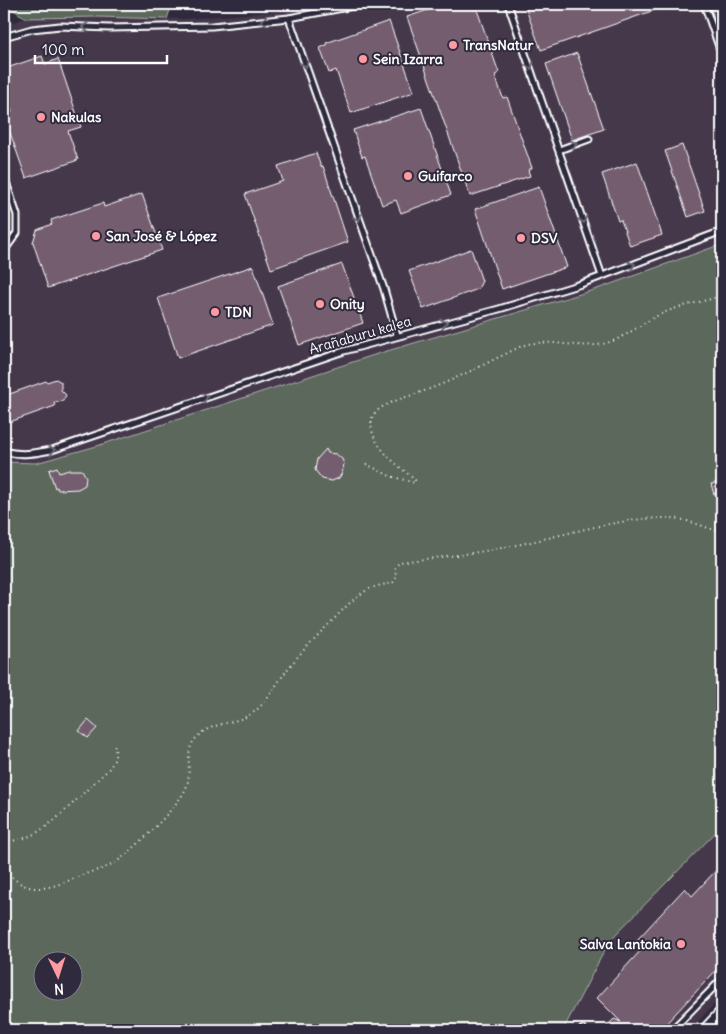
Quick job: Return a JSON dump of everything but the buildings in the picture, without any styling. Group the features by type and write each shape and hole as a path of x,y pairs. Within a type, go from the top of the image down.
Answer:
{"main road":[{"path":"709,1030 722,1016"}],"lane":[{"path":"4,36 32,29 60,26 109,28 212,26 289,18 364,4"},
{"path":"508,4 602,276"},
{"path":"704,4 722,54"},
{"path":"289,18 384,290 397,335"},
{"path":"559,150 589,139"},
{"path":"4,176 17,215 17,233 4,249"},
{"name":"Arañaburu kalea","path":"4,451 15,454 29,454 52,450 239,385 344,351 397,335 499,309 581,284 722,231"},
{"path":"672,1030 722,979"}],"path":[{"path":"366,464 390,476 415,483 415,480 390,459 372,432 372,417 379,407 447,382 526,345 544,342 587,345 607,342 628,333 660,314 722,295"},
{"path":"4,871 29,887 40,888 56,885 102,869 123,858 173,808 186,790 189,780 189,749 195,738 206,730 224,723 240,720 254,712 267,698 288,668 348,604 364,591 393,583 396,578 395,567 400,562 490,550 574,531 658,518 688,521 722,532"},
{"path":"4,841 32,836 48,826 115,761 114,743"}],"shaded area":[{"path":"318,4 722,4 722,244 597,289 377,354 97,446 36,463 4,462 4,25 26,18 186,19 293,10"},
{"path":"722,826 722,996 690,1030 563,1030 610,940"}],"green space":[{"path":"4,4 172,4 167,19 97,17 26,18"},
{"path":"722,244 722,826 610,940 563,1030 4,1030 4,462 36,463 97,446 377,354 597,289"}],"place":[{"name":"TransNatur","path":"453,45"},
{"name":"Sein Izarra","path":"363,59"},
{"name":"Nakulas","path":"41,117"},
{"name":"Guifarco","path":"408,176"},
{"name":"San José & López","path":"96,236"},
{"name":"DSV","path":"521,238"},
{"name":"Onity","path":"320,304"},
{"name":"TDN","path":"215,312"},
{"name":"Salva Lantokia","path":"681,944"}]}
